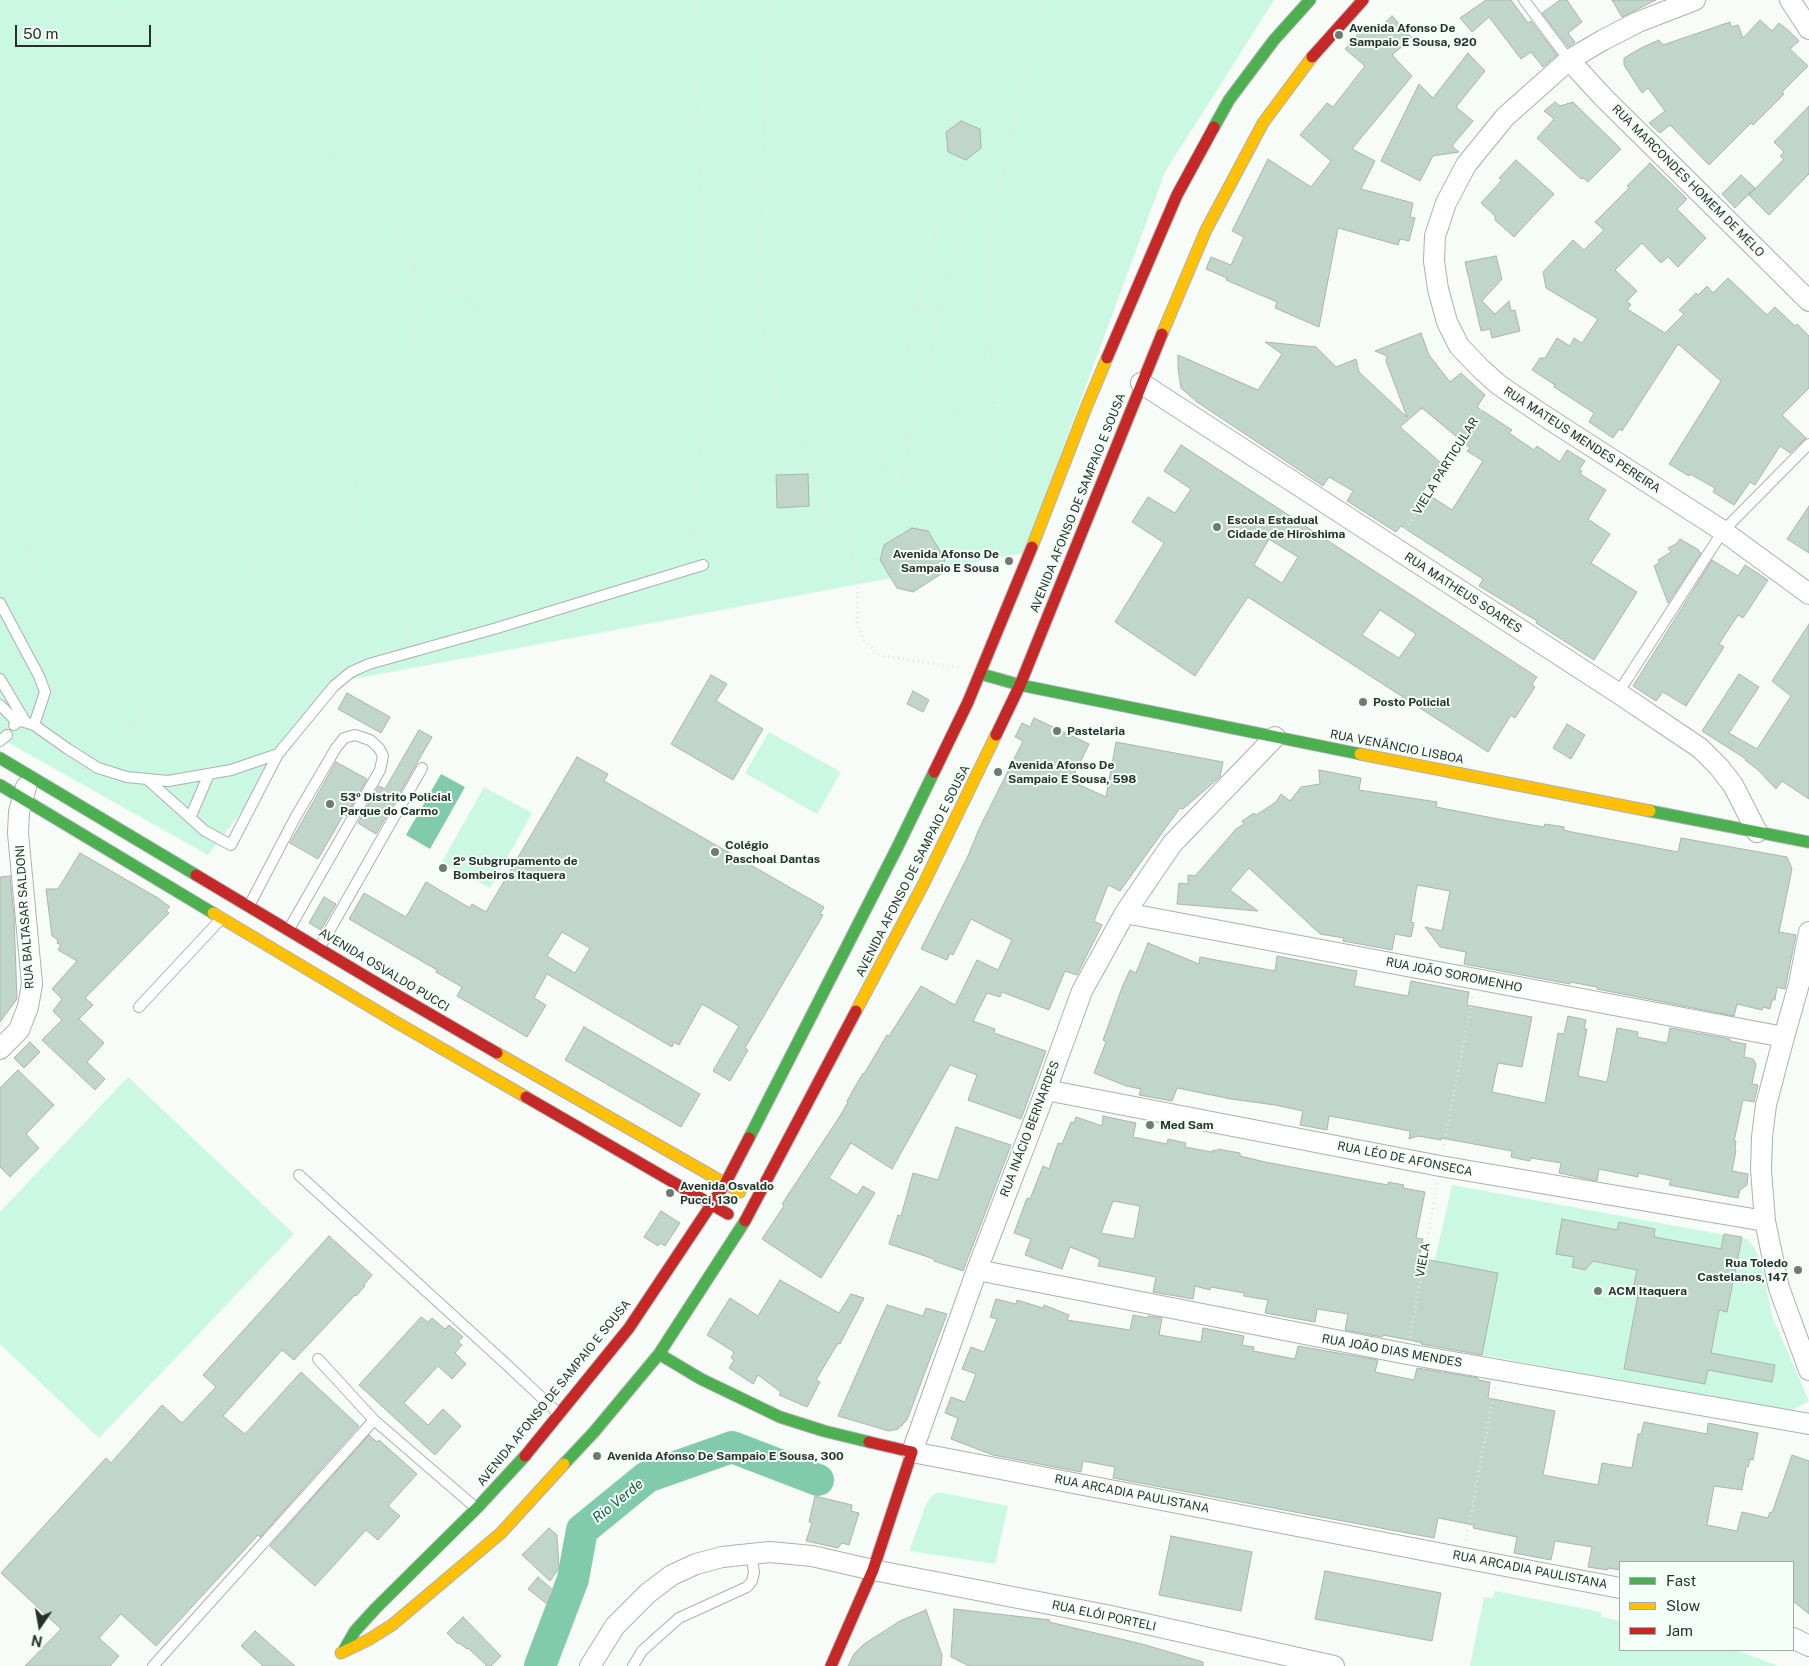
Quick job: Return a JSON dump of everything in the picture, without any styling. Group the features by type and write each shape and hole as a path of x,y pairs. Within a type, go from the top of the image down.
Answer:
{"main road":[{"name":"AVENIDA AFONSO DE SAMPAIO E SOUSA","path":"1310,0 1274,40 1229,100 1177,195 1086,408 981,674 893,857 725,1184 628,1328 480,1512 376,1608 355,1630 338,1656 392,1625 498,1530 594,1432 659,1354 744,1223 923,886 1020,685 1140,383 1206,230 1263,123 1304,65 1363,0"},
{"name":"RUA VENÂNCIO LISBOA","path":"981,674 1020,685 1275,737 1809,842"},
{"name":"AVENIDA OSVALDO PUCCI","path":"1,760 289,930 756,1201"},
{"path":"0,785 411,1031 744,1223"},
{"name":"RUA ARCADIA PAULISTANA","path":"659,1354 701,1379 780,1417 824,1431 912,1452"},
{"name":"RUA INÁCIO BERNARDES","path":"832,1666 873,1570 912,1452"}],"street":[{"name":"RUA MATEUS MENDES PEREIRA","path":"1695,0 1638,22 1569,60 1505,117 1466,164 1446,203 1435,236 1434,261 1438,289 1447,322 1459,346 1499,385 1542,416 1723,531 1809,594"},
{"path":"1790,0 1809,29"},
{"name":"RUA MARCONDES HOMEM DE MELO","path":"1569,60 1604,98 1809,301"},
{"name":"RUA MATHEUS SOARES","path":"1140,383 1700,748 1719,767 1743,802 1757,832"},
{"name":"RUA INÁCIO BERNARDES","path":"912,1452 977,1270 1082,990 1125,913 1172,844 1215,797 1275,737"},
{"name":"RUA BALTASAR SALDONI","path":"0,1048 19,1030 28,1007 32,984 18,833 19,812 30,776"},
{"name":"RUA JOÃO SOROMENHO","path":"1125,913 1784,1037"},
{"path":"1809,932 1800,984 1766,1105 1762,1137 1761,1170 1766,1221 1779,1288 1809,1370"},
{"name":"RUA LÉO DE AFONSECA","path":"1046,1090 1440,1166 1766,1221"},
{"name":"RUA JOÃO DIAS MENDES","path":"977,1270 1407,1354 1809,1424"},
{"name":"RUA ARCADIA PAULISTANA","path":"912,1452 1619,1588"},
{"name":"RUA ELÓI PORTELI","path":"590,1666 615,1626 648,1593 672,1575 696,1564 722,1557 770,1552 812,1556 873,1570 1106,1615 1334,1666"},
{"path":"1794,1638 1809,1646"}],"lane":[{"path":"1524,0 1569,60"},
{"path":"1618,693 1723,531 1809,444"},
{"path":"147,779 205,832 231,845 278,754 334,686 351,672 369,664 497,628 703,565"},
{"path":"0,603 39,676 45,692 23,723"},
{"path":"0,679 23,723"},
{"path":"0,705 23,723 98,768 127,777 168,781 232,770 278,754"},
{"path":"249,906 295,818 336,748 344,738 356,735 370,740 379,748 383,756 380,770 289,930"},
{"path":"1,760 3,739"},
{"path":"320,948 422,768"},
{"path":"190,818 209,774"},
{"path":"139,1007 222,919"},
{"path":"299,1175 558,1414"},
{"path":"318,1359 374,1420 480,1512"},
{"path":"153,1666 374,1420"},
{"path":"633,1666 642,1651 678,1618 747,1588 752,1581 754,1572 751,1553"}],"path":[{"path":"98,768 305,503 345,459 397,385 410,351 417,310 414,267 404,240 385,208 356,177 317,146 200,69 102,0"},
{"path":"694,0 707,393 693,509 693,532 703,565 847,518 899,489 914,478 935,454 950,428 991,343"},
{"path":"769,0 758,302 776,401 810,455 829,524"},
{"path":"995,458 989,236 1043,0"},
{"path":"899,489 911,439 931,354 941,310 967,200 965,196 949,192 946,193 944,198 908,349 931,354"},
{"path":"414,267 434,276 458,292 580,399 624,450 654,501 677,523 693,532"},
{"path":"918,305 941,310"},
{"name":"VIELA PARTICULAR","path":"1394,548 1499,385"},
{"path":"882,499 879,482 888,434 911,439"},
{"path":"345,459 356,484 357,533 360,541 376,558 383,572 404,618 414,651"},
{"path":"882,467 903,472"},
{"path":"0,486 51,604 99,700 130,726 209,774"},
{"path":"847,518 849,540 858,582 857,622 864,641 880,655 959,668 981,674"},
{"name":"VIELA","path":"1407,1354 1440,1166 1477,979"},
{"path":"1463,1557 1499,1369"}],"shaded area":[{"path":"0,0 1274,0 1165,172 1024,553 343,681 208,855 0,738"},
{"path":"769,732 841,772 817,814 745,773"},
{"path":"441,774 465,787 430,849 406,835"},
{"path":"484,787 532,813 490,888 442,862"},
{"path":"128,1077 294,1234 99,1438 0,1344 0,1212"},
{"name":"ACM Itaquera","path":"1452,1185 1747,1239 1754,1247 1762,1265 1772,1316 1809,1401 1791,1411 1416,1343"},
{"path":"938,1492 1008,1506 995,1564 910,1551 925,1507 931,1497"},
{"path":"1495,1591 1601,1612 1601,1617 1619,1621 1619,1651 1739,1651 1778,1666 1470,1666 1484,1597 1493,1598"}],"building":[{"path":"1486,0 1511,0 1528,23 1531,21 1557,55 1543,67 1531,52 1521,59 1489,17 1472,32 1460,18"},
{"path":"1560,0 1567,0 1582,22 1568,33 1575,42 1568,47 1542,13"},
{"path":"1612,0 1656,0 1622,17"},
{"path":"1392,16 1412,38 1392,55 1412,76 1352,149 1375,161 1361,189 1413,203 1410,217 1415,218 1409,241 1400,239 1398,245 1338,228 1319,327 1275,308 1277,302 1226,280 1227,278 1206,269 1211,257 1231,265 1244,237 1232,231 1268,159 1311,187 1331,161 1300,135 1327,103 1333,107 1365,66 1345,49 1365,26 1373,34"},
{"path":"1760,20 1772,31 1779,23 1788,30 1799,41 1790,49 1808,66 1782,92 1784,94 1753,125 1751,123 1709,165 1670,125 1660,133 1649,123 1665,111 1648,88 1642,93 1624,65 1624,58 1659,40 1663,45 1730,22 1731,27 1738,25 1743,38"},
{"path":"1468,53 1485,71 1456,107 1473,121 1452,146 1459,152 1433,156 1420,181 1381,161 1419,84 1433,98"},
{"path":"1555,102 1560,106 1573,102 1621,149 1588,182 1583,178 1581,179 1537,138 1554,119 1544,111"},
{"path":"1809,106 1809,174 1769,215 1749,195 1784,159 1780,156 1784,152 1774,142"},
{"path":"961,121 980,129 981,148 966,160 948,152 946,132"},
{"path":"1516,160 1554,194 1514,237 1495,220 1495,216 1481,203 1502,180 1499,178"},
{"path":"1650,163 1687,199 1677,209 1706,238 1678,267 1668,257 1661,263 1642,243 1615,270 1637,291 1627,301 1631,305 1627,309 1665,333 1684,314 1679,310 1696,293 1698,295 1707,286 1713,293 1728,278 1767,315 1775,307 1809,336 1809,388 1782,415 1806,438 1790,453 1780,446 1755,485 1750,482 1734,505 1713,492 1715,488 1669,464 1721,381 1678,344 1622,431 1619,429 1613,438 1589,422 1594,413 1532,370 1540,358 1545,358 1557,338 1570,346 1574,338 1582,343 1598,319 1546,288 1543,272 1573,240 1584,250 1604,230 1595,222 1629,188 1627,186"},
{"path":"1741,175 1755,188 1735,208 1722,194"},
{"path":"1496,256 1502,279 1482,301 1495,314 1509,301 1511,311 1515,310 1520,331 1492,338 1490,329 1481,331 1465,262"},
{"path":"1421,333 1429,355 1450,382 1461,373 1485,395 1477,407 1512,430 1509,433 1534,450 1537,446 1560,462 1567,450 1585,461 1579,470 1582,471 1580,474 1606,490 1588,519 1610,534 1591,563 1637,592 1594,660 1536,623 1537,621 1479,586 1483,579 1401,526 1396,532 1347,501 1353,491 1329,477 1323,486 1197,402 1181,388 1178,368 1178,355 1258,390 1282,354 1265,342 1316,347 1336,367 1356,359 1359,372 1407,417 1386,361 1387,356 1375,351","holes":["1422,408 1470,448 1467,451 1483,461 1452,510 1423,491 1441,463 1400,427"]},
{"path":"1181,445 1537,677 1532,684 1535,687 1515,718 1511,715 1488,752 1248,597 1195,676 1115,622 1164,543 1132,522 1148,497 1175,513 1191,489 1164,471","holes":["1269,539 1298,557 1282,583 1254,565","1380,610 1416,634 1399,658 1362,635"]},
{"path":"808,474 809,506 777,508 776,475"},
{"path":"1809,506 1809,553 1787,539"},
{"path":"912,528 928,531 945,559 941,574 913,592 897,588 880,560 884,545"},
{"path":"1680,539 1701,553 1668,603 1654,566 1660,562 1658,560 1671,552 1668,548 1676,544"},
{"path":"1712,560 1738,576 1745,565 1768,580 1743,618 1738,615 1719,644 1724,647 1686,706 1663,692 1656,701 1633,686"},
{"path":"1809,624 1809,799 1782,781 1776,789 1746,759 1702,731 1739,674 1759,687 1729,733 1757,749 1791,696 1772,681"},
{"path":"711,675 727,684 716,701 763,729 733,780 671,744"},
{"path":"913,691 929,700 923,712 907,704"},
{"path":"347,693 390,717 381,733 338,709"},
{"path":"1034,718 1089,744 1071,781 1106,797 1116,742 1223,762 1220,777 1183,809 1180,808 1120,891 1108,885 1094,921 1102,925 1077,975 1065,971 1049,1010 1002,992 1000,997 987,993 973,1021 995,1029 994,1033 1046,1051 1021,1119 968,1100 977,1075 950,1065 892,1169 851,1143 829,1178 857,1195 863,1186 875,1193 821,1278 762,1239 784,1206 782,1204 840,1116 863,1073 921,986 955,1005 977,960 998,970 1012,940 971,919 953,955 950,953 947,960 921,949 1023,741 1015,737 1022,723 1030,727"},
{"path":"1567,724 1585,735 1571,759 1553,748"},
{"path":"419,730 432,737 376,834 358,823 379,786 385,789"},
{"path":"577,757 608,774 604,781 824,907 820,914 823,915 745,1048 748,1050 730,1081 713,1071 739,1026 702,1004 679,1045 674,1042 672,1047 547,974 534,998 546,1005 527,1037 457,996 462,987 436,972 437,970 349,919 364,893 406,917 426,882 470,908 472,904 486,912","holes":["562,932 590,948 575,973 547,956"]},
{"path":"336,762 367,779 318,859 290,843"},
{"path":"1319,770 1361,778 1359,790 1437,802 1436,807 1503,820 1544,827 1545,824 1564,827 1564,830 1572,832 1678,852 1681,838 1787,857 1792,869 1779,932 1796,935 1785,989 1777,987 1775,1000 1772,1000 1770,1009 1763,1007 1762,1010 1737,1004 1734,1016 1597,989 1597,987 1570,982 1570,984 1464,964 1466,952 1440,947 1425,927 1442,931 1450,891 1417,885 1411,922 1414,923 1411,937 1395,934 1392,950 1343,941 1344,938 1320,934 1249,868 1230,890 1258,911 1177,904 1179,883 1188,884 1188,875 1195,876 1236,829 1244,824 1242,821 1254,813 1256,815 1276,802 1281,794 1290,801 1301,787 1320,784"},
{"path":"80,853 158,898 170,907 166,910 169,913 85,998 93,1005 79,1019 104,1043 87,1062 105,1079 95,1090 42,1040 62,1020 53,1011 62,999 52,989 77,961 58,950 61,945 52,936 46,889 58,889"},
{"path":"10,876 14,917 17,999 0,1022 0,877"},
{"path":"324,897 336,904 321,930 309,923"},
{"path":"1148,943 1199,964 1200,957 1275,971 1277,956 1357,971 1354,986 1408,996 1411,981 1469,992 1467,1005 1532,1017 1522,1067 1498,1063 1492,1092 1545,1103 1558,1033 1564,1034 1568,1016 1586,1020 1584,1029 1587,1029 1578,1076 1607,1082 1617,1028 1638,1032 1637,1037 1667,1043 1670,1028 1730,1039 1730,1041 1746,1044 1744,1057 1753,1059 1756,1064 1752,1084 1758,1085 1754,1102 1743,1100 1734,1141 1736,1141 1736,1150 1732,1171 1748,1174 1747,1185 1740,1190 1738,1198 1669,1185 1671,1180 1638,1173 1638,1177 1599,1169 1597,1181 1559,1173 1561,1163 1531,1158 1530,1161 1520,1159 1511,1157 1512,1151 1441,1138 1441,1140 1418,1136 1409,1139 1410,1131 1357,1121 1329,1116 1327,1130 1300,1125 1303,1111 1275,1105 1231,1099 1177,1088 1172,1101 1139,1095 1141,1089 1126,1086 1094,1073 1106,1042 1103,1040 1123,985 1130,970 1136,973"},
{"path":"584,1027 700,1094 681,1127 565,1060"},
{"path":"30,1042 40,1052 24,1068 14,1058"},
{"path":"18,1070 54,1105 26,1134 39,1148 10,1177 0,1167 0,1088"},
{"path":"1103,1116 1136,1123 1133,1137 1167,1144 1168,1139 1186,1143 1185,1147 1212,1152 1218,1149 1240,1153 1240,1156 1265,1162 1388,1185 1388,1182 1404,1185 1403,1188 1425,1192 1416,1238 1423,1239 1419,1258 1498,1273 1482,1355 1421,1344 1422,1342 1345,1330 1348,1314 1317,1309 1315,1322 1265,1313 1268,1300 1244,1296 1244,1293 1211,1287 1210,1290 1195,1286 1193,1299 1153,1292 1156,1277 1098,1266 1100,1259 1070,1247 1062,1269 1025,1255 1031,1239 1014,1233 1027,1198 1030,1199 1043,1166 1049,1169 1058,1143 1062,1144 1071,1122 1074,1123 1076,1117 1102,1126","holes":["1113,1201 1140,1206 1134,1239 1101,1233"]},
{"path":"956,1127 1011,1145 963,1271 889,1244 898,1215 901,1216 913,1173 938,1180"},
{"path":"661,1211 680,1223 665,1246 660,1243 658,1246 644,1237"},
{"path":"1562,1219 1617,1230 1619,1222 1655,1229 1654,1237 1721,1249 1724,1234 1742,1237 1727,1312 1719,1310 1711,1353 1775,1365 1772,1382 1708,1370 1705,1384 1624,1369 1638,1295 1632,1293 1637,1270 1593,1261 1585,1270 1572,1267 1574,1257 1556,1254"},
{"path":"329,1236 372,1275 356,1296 294,1360 282,1350 223,1416 245,1434 301,1372 359,1426 260,1537 258,1535 156,1646 121,1614 99,1638 119,1656 110,1666 25,1666 61,1629 1,1573 106,1458 111,1463 162,1405 182,1423 216,1387 203,1375"},
{"path":"780,1280 839,1313 851,1294 864,1298 840,1344 838,1343 816,1380 820,1382 807,1407 779,1395 781,1392 758,1375 753,1384 729,1368 734,1360 731,1358 734,1352 707,1335 730,1298 758,1316"},
{"path":"996,1299 1016,1304 1017,1300 1043,1308 1044,1305 1069,1315 1067,1320 1130,1330 1133,1315 1148,1318 1148,1316 1162,1318 1159,1335 1201,1342 1203,1328 1244,1336 1242,1345 1254,1347 1253,1351 1295,1359 1298,1346 1378,1360 1375,1372 1414,1380 1417,1368 1478,1378 1478,1380 1490,1382 1488,1398 1555,1411 1543,1475 1598,1485 1602,1463 1632,1468 1638,1434 1641,1434 1644,1422 1707,1434 1708,1423 1758,1433 1753,1460 1750,1459 1748,1467 1746,1467 1742,1490 1714,1486 1707,1525 1737,1531 1742,1512 1768,1518 1770,1512 1772,1513 1792,1455 1809,1461 1809,1614 1794,1602 1794,1561 1619,1561 1619,1570 1608,1568 1607,1570 1588,1567 1592,1547 1555,1541 1551,1560 1514,1553 1517,1537 1473,1528 1474,1525 1438,1518 1434,1538 1113,1478 1115,1467 1083,1461 1081,1472 993,1455 951,1439 958,1418 945,1413 951,1397 965,1402 976,1374 962,1369 971,1347 984,1352 997,1319 990,1317"},
{"path":"887,1305 923,1316 926,1308 947,1314 907,1420 898,1429 889,1431 838,1416"},
{"path":"421,1317 428,1322 432,1318 445,1329 449,1325 463,1337 458,1342 462,1345 455,1353 466,1364 452,1379 438,1366 404,1403 428,1425 443,1409 461,1426 435,1455 359,1385"},
{"path":"369,1435 377,1442 379,1440 417,1474 388,1506 400,1516 378,1540 366,1530 315,1586 270,1546"},
{"path":"815,1496 852,1505 851,1511 859,1513 849,1545 842,1543 838,1548 806,1541 812,1523 809,1522"},
{"path":"549,1528 557,1535 559,1568 550,1581 522,1555"},
{"path":"1171,1536 1252,1552 1241,1611 1159,1595"},
{"path":"1325,1571 1441,1593 1432,1641 1315,1619"},
{"path":"538,1577 553,1590 547,1604 528,1589"},
{"path":"954,1609 1050,1620 1049,1622 1142,1644 1203,1662 1203,1666 969,1666 951,1657"},
{"path":"926,1610 942,1655 941,1666 848,1666 854,1654 864,1644 900,1621"},
{"path":"463,1617 501,1656 491,1666 487,1666 468,1648 458,1644 447,1633"},
{"path":"255,1631 295,1666 263,1666 241,1646"}],"waterway":[{"name":"Rio Verde","path":"540,1666 573,1579 582,1530 647,1477 732,1447 818,1480"}],"traffic: fast":[{"path":"1214,127 1229,100 1274,40 1310,0"},
{"path":"981,674 1020,685 1360,754"},
{"path":"0,758 196,875"},
{"path":"749,1138 934,772"},
{"path":"0,785 213,913"},
{"path":"1650,811 1809,842"},
{"path":"564,1464 594,1432 659,1354 745,1221"},
{"path":"659,1354 701,1379 780,1417 824,1431 869,1442"},
{"path":"344,1650 355,1631 376,1608 477,1508 525,1456"}],"traffic: slow":[{"path":"1162,334 1206,230 1263,123 1312,57"},
{"path":"1032,547 1107,358"},
{"path":"856,1011 923,885 996,735"},
{"path":"1360,754 1650,811"},
{"path":"213,913 526,1097"},
{"path":"497,1053 740,1192"},
{"path":"341,1653 368,1640 392,1625 501,1533 564,1464"}],"traffic: jam":[{"path":"1312,57 1363,0"},
{"path":"1107,358 1177,195 1214,127"},
{"path":"996,735 1020,685 1162,334"},
{"path":"934,772 968,702 1032,547"},
{"path":"196,875 497,1053"},
{"path":"745,1221 856,1011"},
{"path":"526,1097 728,1214"},
{"path":"525,1456 629,1328 725,1184 749,1138"},
{"path":"831,1666 873,1570 912,1452 869,1442"}],"place":[{"name":"Avenida Afonso De Sampaio E Sousa, 920","path":"1339,35"},
{"name":"Escola Estadual Cidade de Hiroshima","path":"1217,527"},
{"name":"Avenida Afonso De Sampaio E Sousa","path":"1009,561"},
{"name":"Posto Policial","path":"1363,702"},
{"name":"Pastelaria","path":"1057,731"},
{"name":"Avenida Afonso De Sampaio E Sousa, 598","path":"998,772"},
{"name":"53º Distrito Policial Parque do Carmo","path":"330,804"},
{"name":"Colégio Paschoal Dantas","path":"715,852"},
{"name":"2º Subgrupamento de Bombeiros Itaquera","path":"443,868"},
{"name":"Med Sam","path":"1150,1125"},
{"name":"Avenida Osvaldo Pucci, 130","path":"670,1193"},
{"name":"Rua Toledo Castelanos, 147","path":"1798,1270"},
{"name":"ACM Itaquera","path":"1598,1291"},
{"name":"Avenida Afonso De Sampaio E Sousa, 300","path":"597,1456"}]}
